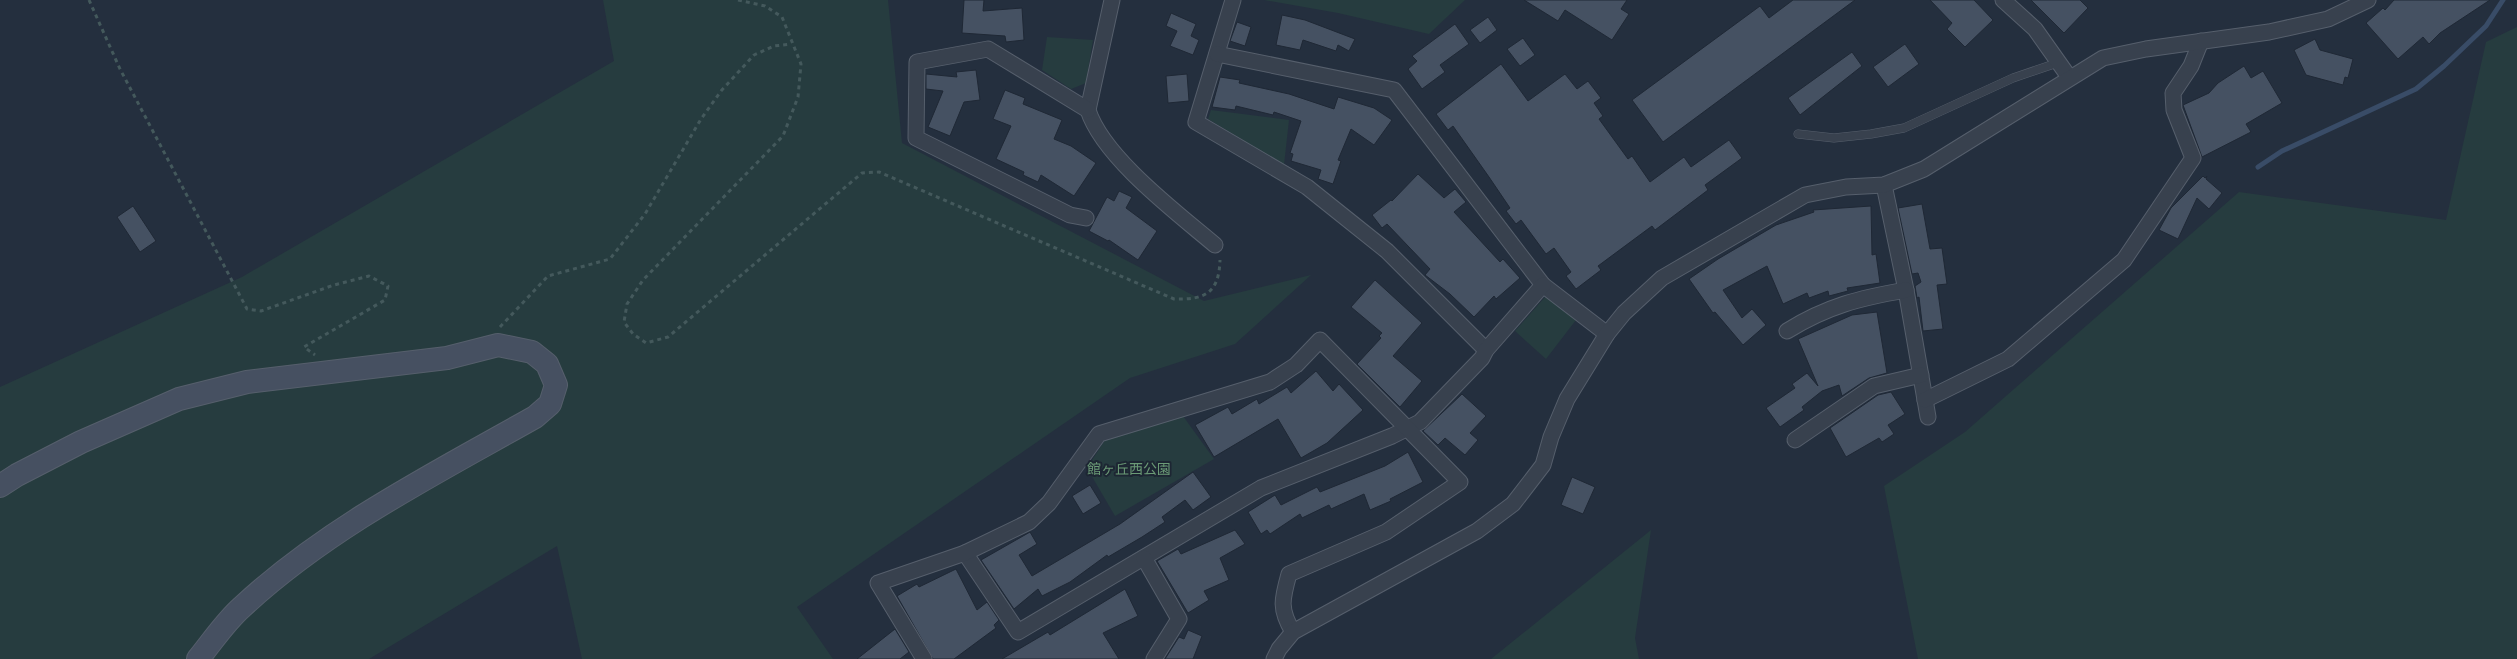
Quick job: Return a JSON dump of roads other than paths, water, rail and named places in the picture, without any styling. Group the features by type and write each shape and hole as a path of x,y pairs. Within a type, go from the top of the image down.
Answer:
{"street":[{"path":"1112,0 1088,110 1092,122 1104,142 1160,198 1215,244"},
{"path":"1233,0 1196,122 1307,187 1387,251 1486,350"},
{"path":"2003,0 2034,29 2060,62 2069,77"},
{"path":"1274,659 1279,649 1293,632 1477,531 1513,504 1543,465 1551,437 1567,399 1607,334 1624,313 1662,278 1805,195 1846,187 1884,185 1924,169 2069,77 2103,58 2146,49 2269,32 2328,19 2368,0"},
{"path":"1925,400 2008,359 2124,260 2194,158 2174,110 2173,93 2191,66 2201,42"},
{"path":"1086,218 1070,215 916,138 917,62 988,49 1088,110"},
{"path":"1217,54 1394,90 1544,284 1607,334"},
{"path":"1884,185 1906,290 1928,417"},
{"path":"966,553 1018,632 1261,488 1420,422 1482,358 1486,350 1544,284"},
{"path":"1787,330 1813,315 1861,297 1906,290"},
{"path":"924,659 878,583 966,553 1030,522 1049,503 1098,434 1270,382 1296,365 1320,340 1460,482 1386,532 1289,574 1282,600 1282,609 1293,632"},
{"path":"0,486 17,474 81,442 179,399 248,382 447,358 498,345 532,352 547,364 556,385 550,404 535,417 382,504 314,550 241,607 198,659"},
{"path":"1795,440 1874,386 1921,375"},
{"path":"1144,558 1178,619 1154,659"}],"lane":[{"path":"1798,134 1834,138 1904,128 2013,78 2060,62"}],"waterway":[{"path":"2258,167 2282,151 2416,89 2444,66 2486,26 2503,0"}],"park label":[{"name":"館ヶ丘西公園","path":"1129,469"}]}
